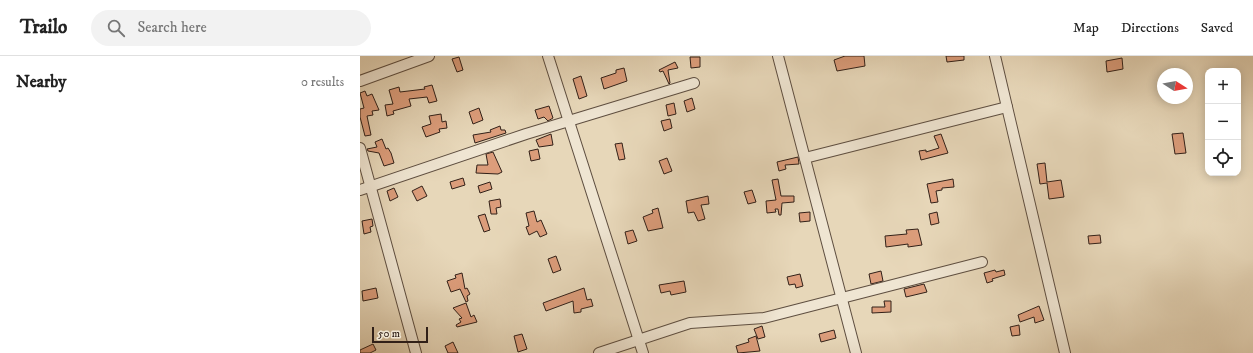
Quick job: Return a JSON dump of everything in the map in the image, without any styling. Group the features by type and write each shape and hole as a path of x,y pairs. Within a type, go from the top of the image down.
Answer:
{"street":[{"path":"360,81 429,56"},
{"path":"548,56 643,353"},
{"path":"778,56 856,353"},
{"path":"995,56 1065,353"},
{"path":"360,190 570,121 694,83"},
{"path":"804,158 1007,107"},
{"path":"360,148 372,186 416,353"},
{"path":"600,353 690,324 764,318 982,262"}],"building":[{"path":"845,56 864,56 865,66 837,71 834,60"},
{"path":"946,56 964,56 964,60 947,62"},
{"path":"459,57 463,70 457,72 452,59"},
{"path":"690,57 700,57 700,67 691,68"},
{"path":"1122,58 1123,69 1107,72 1106,61"},
{"path":"675,62 678,68 668,70 669,84 663,71 660,72 659,70"},
{"path":"624,68 627,81 604,89 601,78 616,73 616,70"},
{"path":"581,76 587,96 579,99 573,79"},
{"path":"432,85 437,101 429,103 427,97 409,99 411,106 393,111 394,114 387,116 385,105 393,104 389,90 399,87 400,92 425,89 424,87"},
{"path":"365,91 367,96 372,94 379,110 372,111 373,115 367,116 371,135 365,136 360,117 360,109 364,108 360,93"},
{"path":"692,98 695,109 687,112 684,101"},
{"path":"674,103 676,114 668,116 666,105"},
{"path":"549,106 553,118 548,121 544,117 538,119 535,110"},
{"path":"479,108 483,120 473,124 469,112"},
{"path":"441,114 442,122 446,121 447,128 439,129 440,132 426,137 422,127 431,124 429,116"},
{"path":"670,119 672,128 664,131 661,121"},
{"path":"500,126 501,130 505,130 506,133 475,143 473,135 491,132 490,130"},
{"path":"1183,133 1186,153 1175,154 1172,134"},
{"path":"551,134 553,145 539,147 536,140"},
{"path":"941,134 948,153 921,160 919,151 926,150 926,152 939,148 934,136"},
{"path":"382,139 386,149 388,148 391,153 394,163 384,166 379,153 368,151 367,149 377,147 375,142"},
{"path":"622,143 625,159 619,160 615,144"},
{"path":"538,149 540,159 531,161 529,151"},
{"path":"493,152 502,172 498,174 476,173 477,165 488,165 486,154"},
{"path":"798,157 799,164 785,165 786,169 779,171 777,162"},
{"path":"667,158 672,171 664,174 659,161"},
{"path":"1045,163 1047,182 1061,180 1064,197 1049,199 1047,183 1040,184 1037,164"},
{"path":"463,178 465,185 452,189 450,182"},
{"path":"778,179 781,196 794,196 794,202 782,203 781,215 779,215 778,209 775,209 776,212 767,213 766,201 776,200 772,180"},
{"path":"953,179 954,187 942,188 942,190 936,191 938,202 931,203 927,184"},
{"path":"490,182 492,189 480,193 478,186"},
{"path":"422,186 427,196 417,201 412,191"},
{"path":"394,188 398,197 390,201 387,191"},
{"path":"752,190 756,202 748,204 744,192"},
{"path":"708,196 709,204 701,205 705,219 698,221 694,212 688,213 686,201"},
{"path":"500,199 501,207 496,208 497,214 491,214 489,201"},
{"path":"658,208 663,228 648,231 643,217 653,213 652,210"},
{"path":"534,211 537,222 541,220 547,234 540,237 537,231 529,235 526,227 529,226 526,213"},
{"path":"810,212 810,221 800,222 799,213"},
{"path":"937,212 939,223 931,225 929,214"},
{"path":"485,214 490,230 484,232 478,216"},
{"path":"372,219 373,226 370,227 371,232 364,234 362,221"},
{"path":"918,229 922,245 908,247 908,244 886,247 885,236 907,234 906,230"},
{"path":"633,230 637,241 628,244 625,232"},
{"path":"1100,235 1101,243 1089,244 1088,236"},
{"path":"556,256 561,270 553,273 548,259"},
{"path":"995,270 996,272 1004,270 1005,275 992,279 993,281 987,283 984,273"},
{"path":"881,271 883,281 871,284 869,274"},
{"path":"462,273 465,289 467,288 470,294 467,296 468,301 466,302 460,289 451,292 447,281 456,278 455,275"},
{"path":"800,274 803,286 796,288 795,284 789,285 787,277"},
{"path":"684,281 686,292 671,295 670,291 661,293 659,285"},
{"path":"924,284 927,292 906,297 904,289"},
{"path":"376,288 378,298 363,301 362,291"},
{"path":"584,288 587,300 591,299 593,306 581,309 581,312 574,313 573,301 546,311 543,303"},
{"path":"884,301 891,301 891,312 872,313 872,307 885,307"},
{"path":"466,303 471,317 474,315 477,322 457,327 456,325 461,322 459,319 462,318 453,308"},
{"path":"1039,306 1044,320 1035,323 1034,317 1020,322 1018,315"},
{"path":"1019,325 1020,335 1012,336 1010,327"},
{"path":"762,326 765,337 758,339 754,329"},
{"path":"834,330 836,338 821,342 819,334"},
{"path":"522,334 527,349 518,352 514,336"},
{"path":"756,336 760,351 738,353 736,346 749,342 748,339"},
{"path":"453,342 458,353 448,353 445,346"},
{"path":"373,344 376,350 370,353 360,353 360,350"}]}
